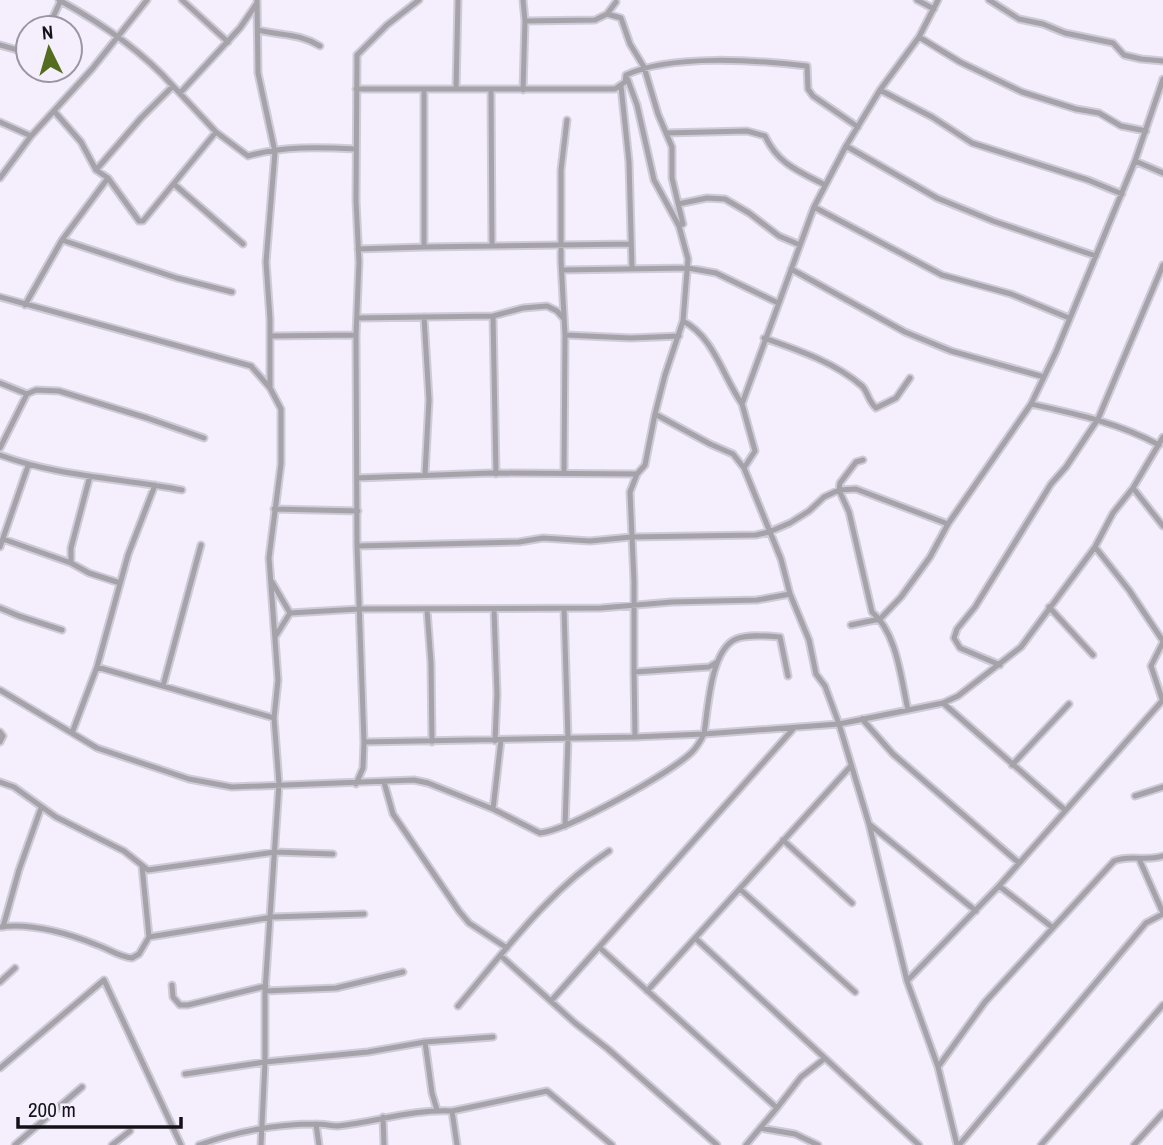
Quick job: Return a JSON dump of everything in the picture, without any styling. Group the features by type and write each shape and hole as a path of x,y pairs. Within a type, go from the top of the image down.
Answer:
{"street":[{"path":"60,0 145,57 216,132 248,156 289,147 356,149"},
{"path":"0,178 31,136 147,0"},
{"path":"182,0 228,42"},
{"path":"356,784 363,768 364,742 356,546 357,55 387,25 419,0"},
{"path":"456,89 458,0"},
{"path":"523,0 523,90"},
{"path":"917,0 934,9"},
{"path":"742,404 814,207 846,146 880,90 919,37 938,0"},
{"path":"989,0 1019,19 1076,36 1113,43 1124,55 1163,61"},
{"path":"180,93 240,29 257,1"},
{"path":"257,1 258,73 275,152 266,261 270,388"},
{"path":"525,21 596,20 607,14 616,1"},
{"path":"616,1 631,44 644,67 671,148 672,178 683,223 679,226"},
{"path":"607,14 621,18"},
{"path":"258,30 280,36 302,36 320,46"},
{"path":"919,37 960,62 1022,92 1076,109 1099,113 1121,126 1146,131"},
{"path":"632,268 628,149 621,86 626,75 644,67 727,62 807,66 807,89 858,127"},
{"path":"626,75 637,105 654,180 679,226 688,259 684,321 654,414 645,465 637,474 630,492 635,737"},
{"path":"852,625 880,619 901,597 1031,404 1122,194 1163,79"},
{"path":"96,170 173,86"},
{"path":"356,89 615,89 621,86"},
{"path":"424,89 424,247"},
{"path":"491,89 492,246"},
{"path":"880,90 932,117 972,143 1088,180 1122,194"},
{"path":"54,111 81,142 96,170 108,178 139,221 143,221 216,132"},
{"path":"564,473 565,335 561,170 567,120"},
{"path":"0,122 31,136"},
{"path":"666,133 747,131 765,136 773,153 793,169 825,185"},
{"path":"846,146 937,198 1096,256"},
{"path":"1135,161 1163,173"},
{"path":"25,305 62,240 108,178"},
{"path":"174,185 243,244"},
{"path":"678,204 708,198 725,199 779,236 800,245"},
{"path":"814,207 942,275 1011,294 1069,318"},
{"path":"62,240 177,278 232,292"},
{"path":"358,249 631,244"},
{"path":"1000,665 960,648 954,638 957,629 975,607 1051,484 1066,467 1098,419 1163,265"},
{"path":"562,270 688,268 716,273 778,303"},
{"path":"791,269 905,331 951,351 1044,377"},
{"path":"0,297 251,366 270,388 281,409 281,464 270,558 278,680 274,718 279,784 272,917 265,988 261,1145"},
{"path":"357,318 493,316 523,308 547,306 557,311 564,319"},
{"path":"493,316 496,474"},
{"path":"424,317 429,400 425,474"},
{"path":"684,321 693,326 718,359 742,404 755,451 744,468"},
{"path":"270,336 356,335"},
{"path":"565,335 631,338 679,336"},
{"path":"764,338 798,349 859,384 876,408 896,398 910,378"},
{"path":"0,383 27,394"},
{"path":"0,448 27,394 36,390 59,391 204,438"},
{"path":"1031,404 1098,419 1159,445"},
{"path":"654,414 733,454 744,468 781,559 790,594 809,640 816,674 825,687 839,724 869,824 907,981 938,1067 958,1145"},
{"path":"364,742 635,737 794,728 839,724 943,703 958,696 1021,647 1095,547 1113,513 1133,488 1163,437"},
{"path":"0,455 28,466 182,490"},
{"path":"863,460 856,462 840,483 839,490 849,512 872,612 880,619 893,649 908,710"},
{"path":"0,547 28,466"},
{"path":"357,478 425,474 637,474"},
{"path":"71,563 71,548 90,476"},
{"path":"72,733 97,667 128,555 155,485"},
{"path":"1133,488 1163,526"},
{"path":"356,546 519,542 543,538 590,541 631,537 756,535 769,532 800,517 824,497 839,490 856,489 948,524"},
{"path":"275,509 358,511"},
{"path":"3,539 120,583"},
{"path":"163,686 201,545"},
{"path":"907,981 999,886 1163,700 1151,666 1163,641 1129,590 1095,547"},
{"path":"271,579 290,613"},
{"path":"290,613 359,609 564,609 757,600 790,594"},
{"path":"1049,607 1093,654"},
{"path":"0,608 62,630"},
{"path":"493,809 498,741 494,609"},
{"path":"564,609 568,739 565,827"},
{"path":"428,610 432,741"},
{"path":"274,639 290,613"},
{"path":"634,672 709,667 716,662 728,643 739,638 780,637 788,676"},
{"path":"0,690 97,748 189,779 232,787 356,784 414,779 493,809 540,833 565,827 659,776 692,752 704,734 716,662"},
{"path":"97,667 274,718"},
{"path":"943,703 1065,810"},
{"path":"1012,765 1069,704"},
{"path":"862,719 893,754 1018,863"},
{"path":"551,1002 600,948 618,923 794,728"},
{"path":"0,732 3,736 0,742"},
{"path":"647,991 850,767"},
{"path":"0,782 14,787 41,808 124,851 148,870 275,852 333,854"},
{"path":"384,782 393,814 469,923 507,948"},
{"path":"1135,796 1163,787"},
{"path":"41,808 1,927 20,925 52,932 97,945 128,958 139,954 149,937 142,866"},
{"path":"869,824 976,911"},
{"path":"783,840 852,903"},
{"path":"458,1006 507,948 580,871 609,851"},
{"path":"938,1067 985,1002 1114,861 1125,857 1140,861 1163,856"},
{"path":"958,1145 1146,923 1163,913 1140,861"},
{"path":"999,886 1052,927"},
{"path":"741,890 855,992"},
{"path":"149,937 272,917 364,914"},
{"path":"695,938 919,1145"},
{"path":"600,948 777,1108"},
{"path":"501,956 717,1145"},
{"path":"0,982 15,968"},
{"path":"172,985 176,1002 188,1005 265,988 336,988 403,972"},
{"path":"0,1068 104,980 181,1145"},
{"path":"1041,1145 1163,1005"},
{"path":"185,1074 265,1062 368,1052 425,1042 493,1037"},
{"path":"425,1042 437,1110"},
{"path":"746,1145 801,1077 824,1059"},
{"path":"15,1145 82,1087"},
{"path":"199,1145 224,1136 260,1130 317,1124 336,1126 437,1110 452,1111 547,1091 612,1145"},
{"path":"452,1111 457,1145"},
{"path":"1134,1145 1163,1113"},
{"path":"383,1117 384,1145"},
{"path":"317,1124 319,1145"},
{"path":"760,1128 795,1134 818,1145"},
{"path":"112,1145 130,1131"}]}
